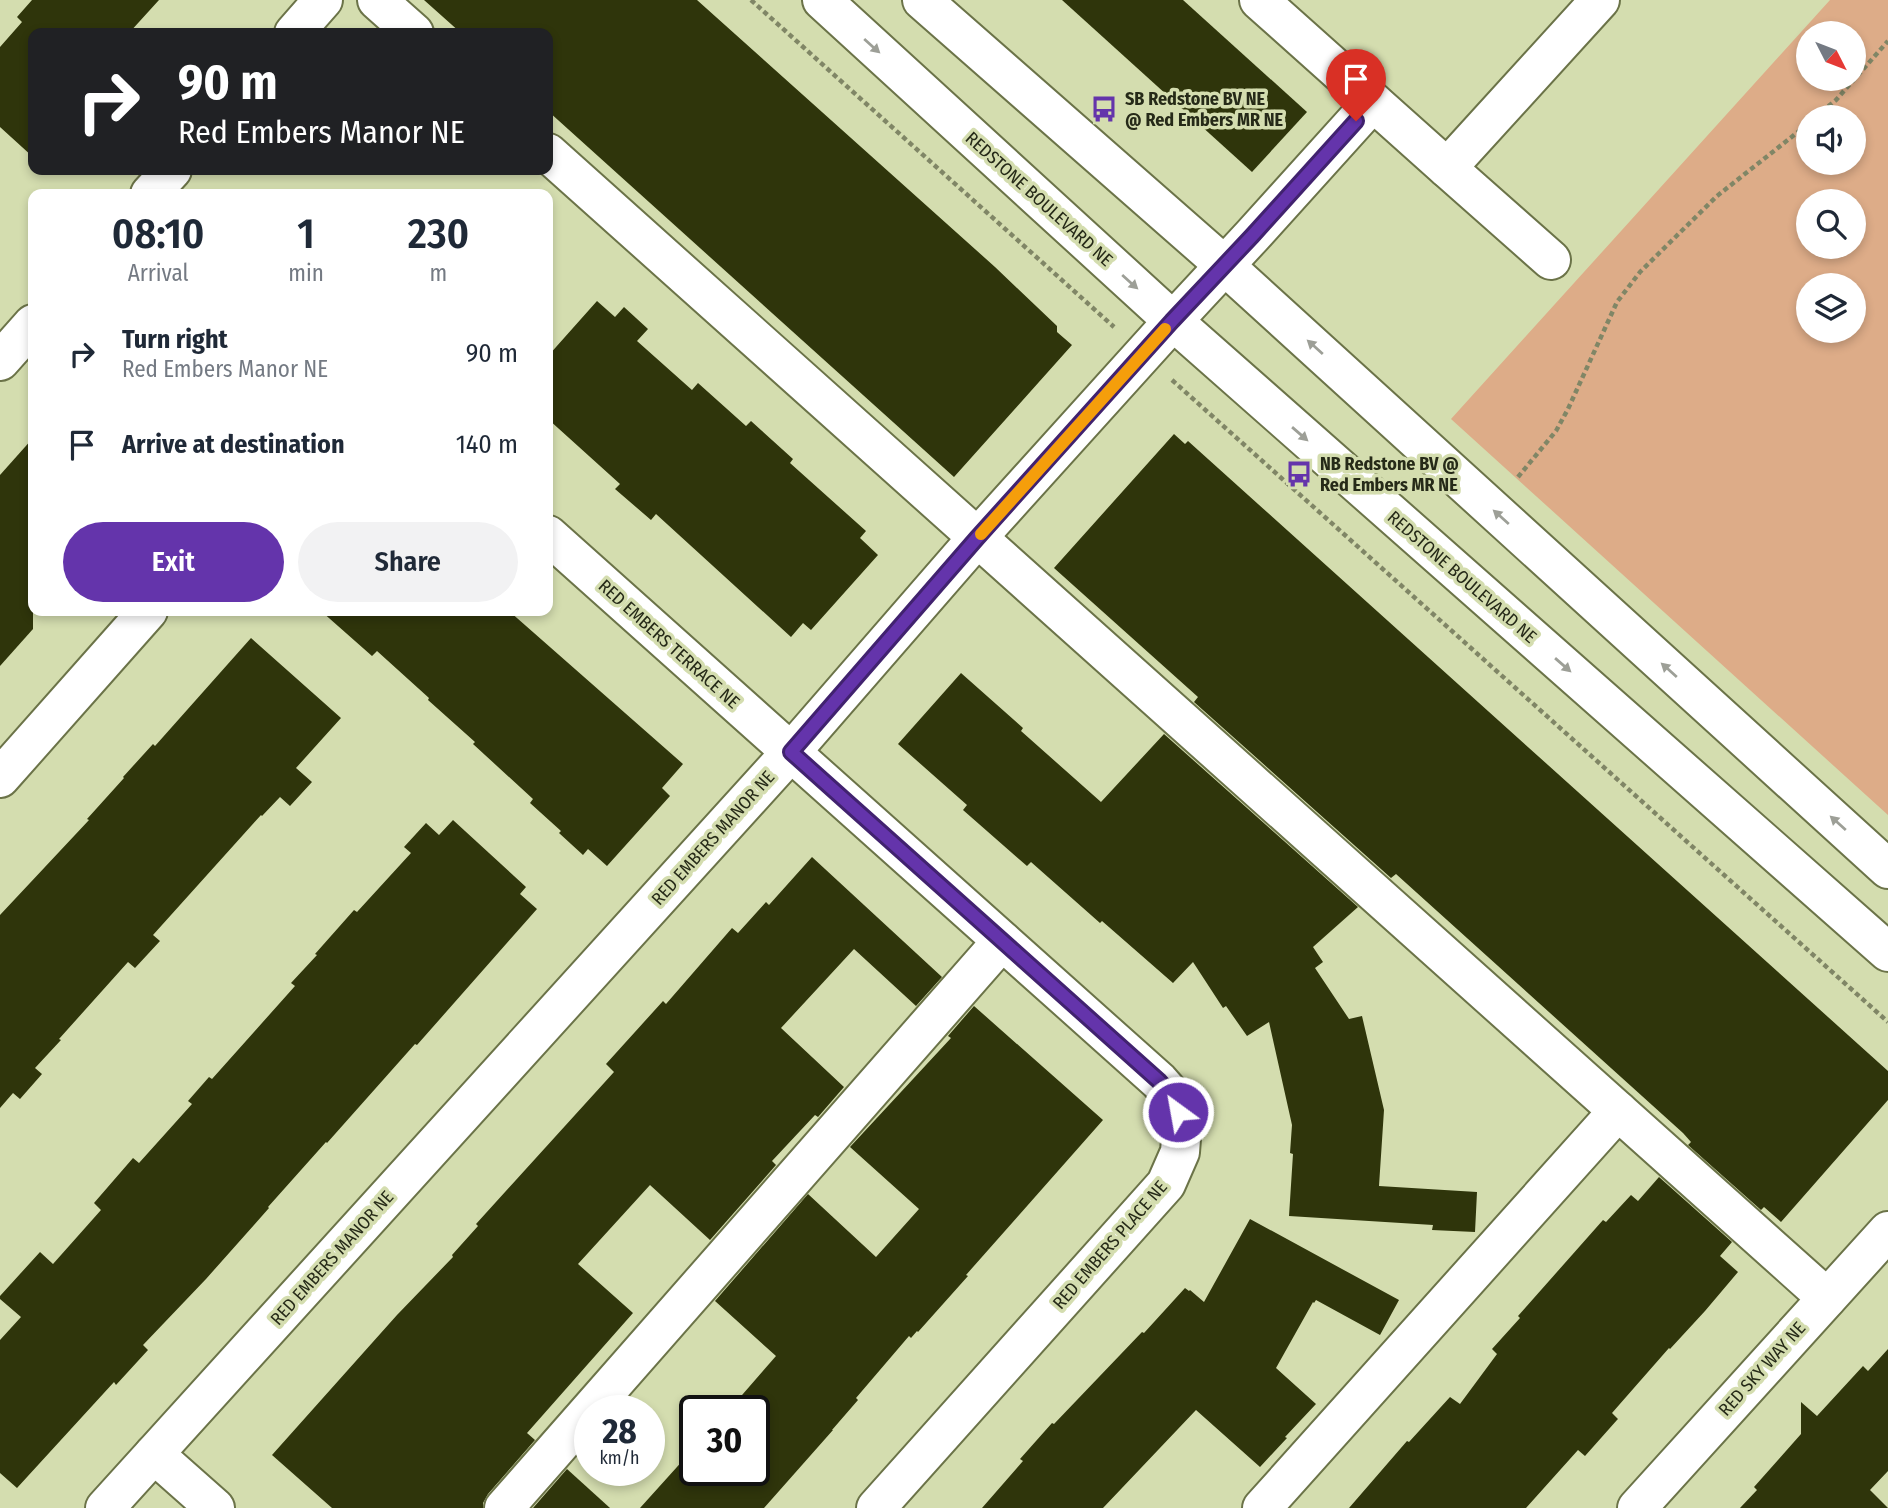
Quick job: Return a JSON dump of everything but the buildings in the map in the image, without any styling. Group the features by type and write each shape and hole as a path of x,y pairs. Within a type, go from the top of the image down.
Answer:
{"street":[{"path":"298,28 323,0"},
{"path":"377,0 408,28"},
{"name":"REDSTONE BOULEVARD NE","path":"822,0 1172,321 1888,953"},
{"path":"922,0 1224,265 1888,869"},
{"path":"1259,0 1551,260"},
{"path":"1447,168 1600,0"},
{"name":"RED EMBERS MANOR NE","path":"105,1508 791,752 977,538 1373,102"},
{"path":"553,157 1826,1298"},
{"path":"155,189 167,175"},
{"path":"0,361 28,330"},
{"name":"RED EMBERS TERRACE NE","path":"553,539 791,752"},
{"path":"0,778 144,616"},
{"name":"RED EMBERS PLACE NE","path":"791,752 1159,1081 1174,1098 1182,1125 1180,1152 1166,1184 876,1508"},
{"path":"504,1508 1002,941"},
{"path":"1262,1508 1618,1111"},
{"name":"RED SKY WAY NE","path":"1638,1508 1888,1231"},
{"path":"154,1454 215,1508"}],"path":[{"path":"751,0 1888,1022"},
{"path":"1830,105 1888,41"},
{"path":"1513,481 1556,431 1617,302 1640,272 1717,196 1796,133"}],"shaded area":[{"path":"1830,0 1888,0 1888,815 1451,419 1796,38 1796,91 1866,91 1866,21 1811,21"}],"slow traffic":[{"path":"981,534 1165,329"}],"place":[{"name":"SB Redstone BV NE @ Red Embers MR NE","path":"1104,109"},
{"name":"NB Redstone BV @ Red Embers MR NE","path":"1299,474"}],"route":[{"path":"1178,1112 1174,1098 1159,1081 791,752 977,538 1356,121"}]}
